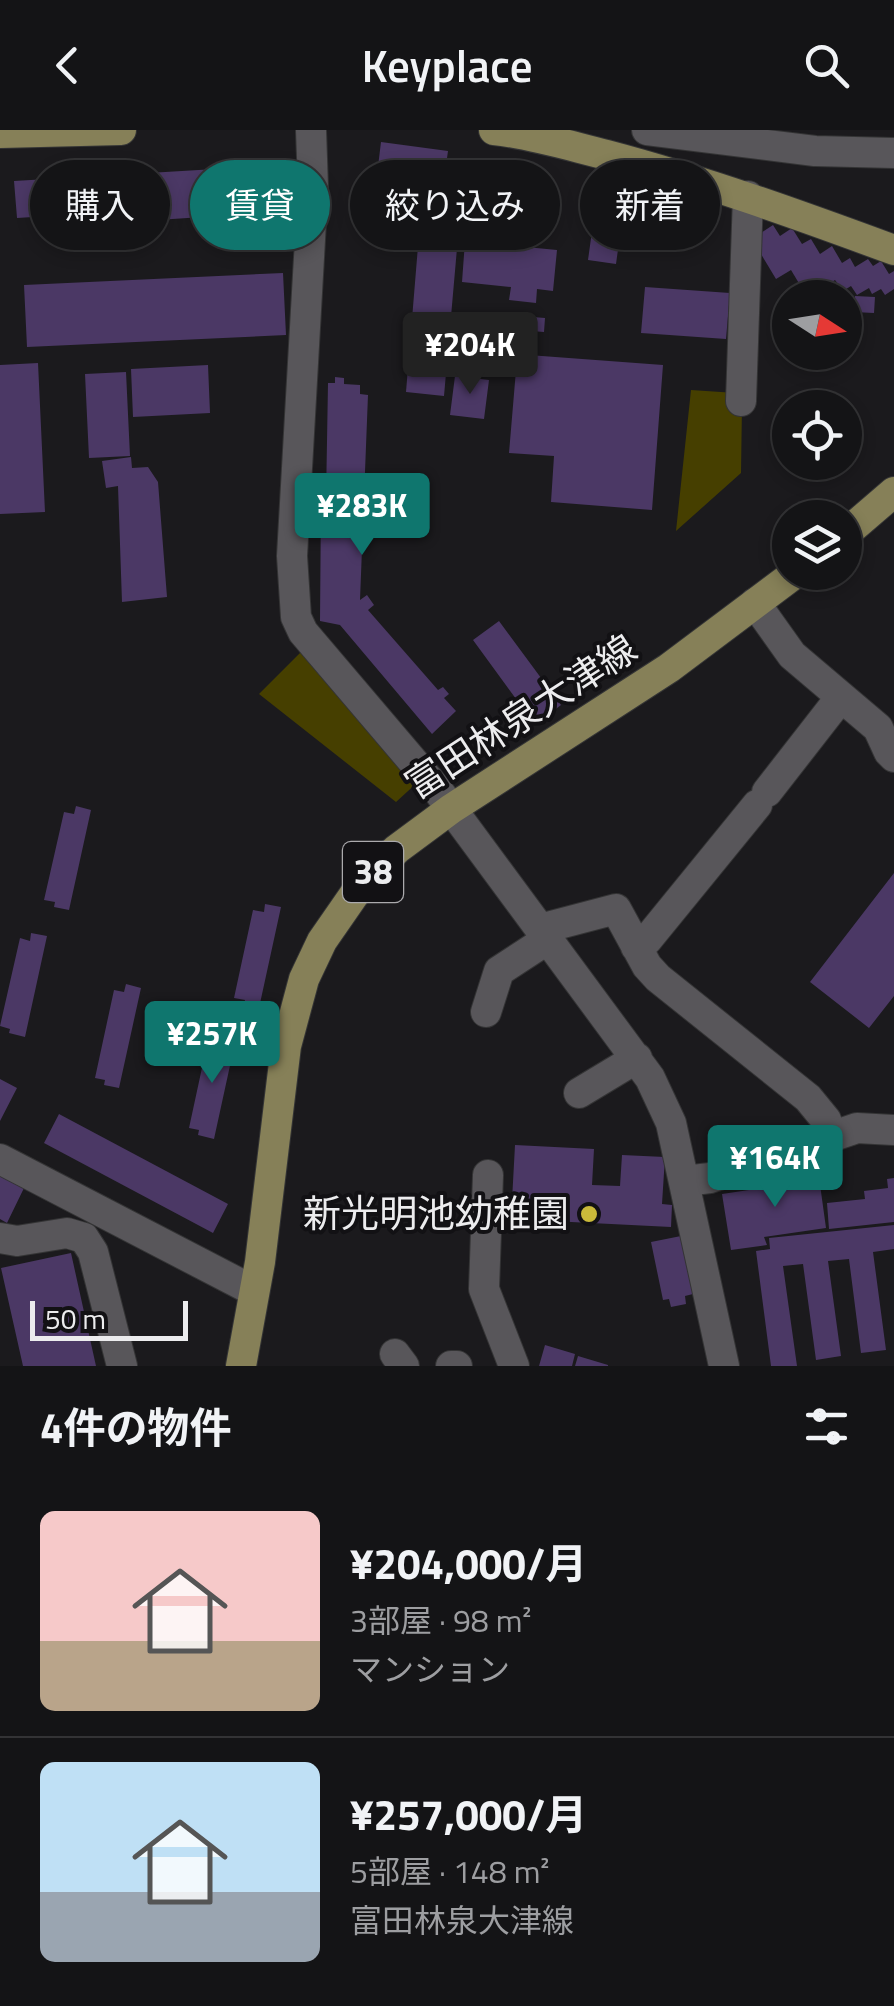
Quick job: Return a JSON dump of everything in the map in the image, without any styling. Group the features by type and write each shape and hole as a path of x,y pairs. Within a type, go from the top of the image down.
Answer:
{"main road":[{"path":"0,133 120,130"},
{"path":"504,131 554,135 748,196 894,250"},
{"path":"862,519 894,492"},
{"name":"富田林泉大津線","path":"241,1366 286,1046 304,979 322,941 366,880 397,849 451,809 669,668 773,590"}],"street":[{"path":"312,130 313,187 292,556 296,617 303,632 451,809 650,1078 671,1123 724,1366"},
{"path":"647,130 815,151 894,153"},
{"path":"741,401 748,196"},
{"path":"755,603 792,655 878,728 894,756"},
{"path":"636,947 647,940 841,697"},
{"path":"486,1012 499,971 544,934 616,910 658,978 808,1098 826,1120 832,1136"},
{"path":"579,1093 636,1058"},
{"path":"685,1181 710,1178 856,1128 894,1130"},
{"path":"0,1159 254,1290"},
{"path":"488,1175 484,1289 514,1366"},
{"path":"0,1238 17,1242 67,1232 84,1238 93,1252 122,1366"}],"shaded area":[{"path":"691,390 736,393 742,405 741,473 676,531"},
{"path":"301,652 419,781 396,802 259,694"}],"building":[{"path":"381,142 448,151 447,160 379,160"},
{"path":"190,171 190,218 170,219 170,172"},
{"path":"30,180 30,217 17,218 14,181"},
{"path":"773,225 780,236 792,228 802,244 811,239 820,254 832,246 842,263 850,258 855,267 868,259 873,266 881,261 889,274 894,271 894,289 885,295 881,289 872,294 869,288 862,292 862,280 797,280 791,270 776,279 752,239"},
{"path":"418,250 457,250 444,396 406,392"},
{"path":"464,250 557,250 553,291 537,289 536,303 509,300 511,287 462,282"},
{"path":"589,250 618,250 616,264 588,260"},
{"path":"283,273 286,335 27,347 24,285"},
{"path":"645,287 730,293 726,339 641,333"},
{"path":"862,296 875,297 874,313 862,312"},
{"path":"471,312 545,318 544,332 517,330 515,354 663,365 652,510 551,502 554,456 509,453 516,370 467,367"},
{"path":"38,363 45,512 0,514 0,365"},
{"path":"208,365 210,413 133,417 131,369"},
{"path":"126,372 130,456 89,458 85,374"},
{"path":"455,376 489,380 484,419 450,415"},
{"path":"335,377 344,378 344,384 360,385 360,394 368,395 360,600 367,595 374,605 368,610 438,690 443,687 449,694 444,698 456,711 432,734 340,625 320,621 321,499 326,499 328,383 335,383"},
{"path":"131,457 132,468 148,467 158,482 167,597 122,602 118,486 106,488 102,461"},
{"path":"499,621 561,705 535,725 473,640"},
{"path":"76,806 91,810 69,910 44,900 64,812 74,814"},
{"path":"894,873 894,996 869,1028 810,982"},
{"path":"265,904 281,907 259,1008 234,998 253,910 264,912"},
{"path":"31,933 47,936 25,1037 0,1026 20,938 30,941"},
{"path":"126,984 141,988 119,1088 95,1078 114,990 124,992"},
{"path":"220,1035 236,1038 214,1139 189,1128 208,1040 219,1043"},
{"path":"0,1079 17,1088 0,1121"},
{"path":"59,1114 228,1204 213,1233 44,1143"},
{"path":"515,1145 594,1149 592,1185 620,1186 622,1155 665,1157 662,1204 672,1205 671,1227 511,1219"},
{"path":"818,1170 826,1228 764,1237 767,1245 731,1250 722,1194 769,1187 768,1178"},
{"path":"0,1175 24,1188 7,1223 0,1219"},
{"path":"894,1178 894,1222 829,1229 827,1203 865,1199 864,1191 888,1188 887,1179"},
{"path":"894,1225 894,1249 873,1252 886,1350 861,1353 849,1259 828,1261 841,1356 816,1360 803,1264 783,1266 797,1366 771,1366 756,1251 770,1249 769,1238"},
{"path":"681,1236 693,1294 685,1296 686,1304 671,1307 669,1299 663,1300 651,1242"},
{"path":"71,1253 96,1366 23,1366 1,1268"},
{"path":"545,1345 575,1354 572,1366 539,1366"},
{"path":"578,1356 608,1365 608,1366 575,1366"}],"place":[{"name":"新光明池幼稚園","path":"589,1214"}]}
